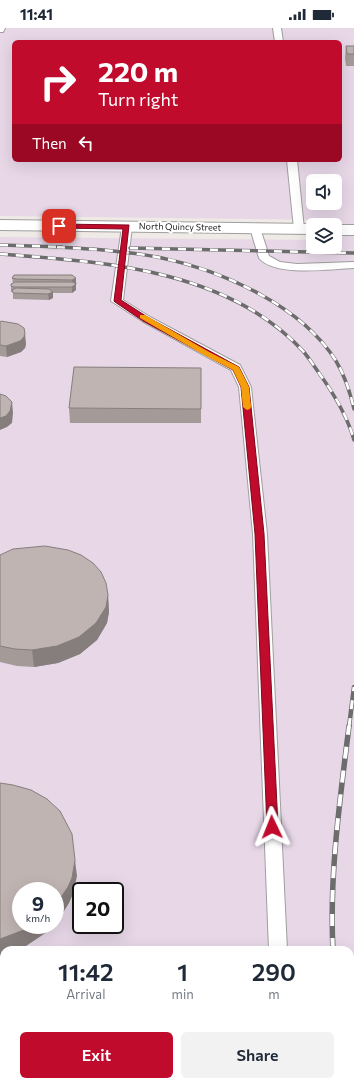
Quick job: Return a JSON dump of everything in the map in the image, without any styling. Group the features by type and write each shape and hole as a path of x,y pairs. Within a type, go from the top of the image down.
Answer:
{"street":[{"name":"North Quincy Street","path":"0,225 306,229"},
{"path":"342,230 354,230"}],"lane":[{"path":"277,28 279,40"},
{"path":"292,162 306,229"},
{"path":"127,227 117,301 146,319 236,368 245,387 260,534 278,946"},
{"path":"255,228 264,258 278,265 297,267 354,265"}],"shaded area":[{"path":"0,28 354,28 354,946 0,946 0,237 306,240 306,254 342,254 342,218 306,218 306,220 0,216"}],"building":[{"path":"346,46 354,46 354,54 347,54"},
{"path":"14,275 72,275 76,278 72,280 16,279 12,278"},
{"path":"15,282 73,282 76,284 72,287 11,286 11,284"},
{"path":"16,288 49,289 53,292 48,294 13,293 12,290"},
{"path":"1,321 18,324 24,328 24,337 20,341 6,346 0,345"},
{"path":"74,367 201,368 201,409 69,408"},
{"path":"0,394 6,396 12,402 10,411 6,416 0,418"},
{"path":"45,546 68,550 81,555 93,563 101,572 106,583 108,595 106,607 96,623 79,637 57,646 32,650 0,646 0,555 13,549"},
{"path":"0,783 31,790 47,799 60,811 72,834 75,860 72,878 64,893 64,882 12,882 12,934 13,934 0,939"}],"railway":[{"path":"0,245 62,247"},
{"path":"57,247 123,252 162,258 210,272 259,294 282,308 303,324 321,341 336,361 342,372 354,409"},
{"path":"130,248 354,253"},
{"path":"0,254 81,261 162,275 201,286 238,302 272,324 303,351 340,405 354,440"},
{"path":"349,727 354,687"},
{"path":"333,946 332,922 336,838 349,726"}],"slow traffic":[{"path":"142,317 207,354 236,368 245,387 247,407"}],"route":[{"path":"59,226 127,227 117,301 207,354 236,368 245,387 260,534 272,827"}]}
